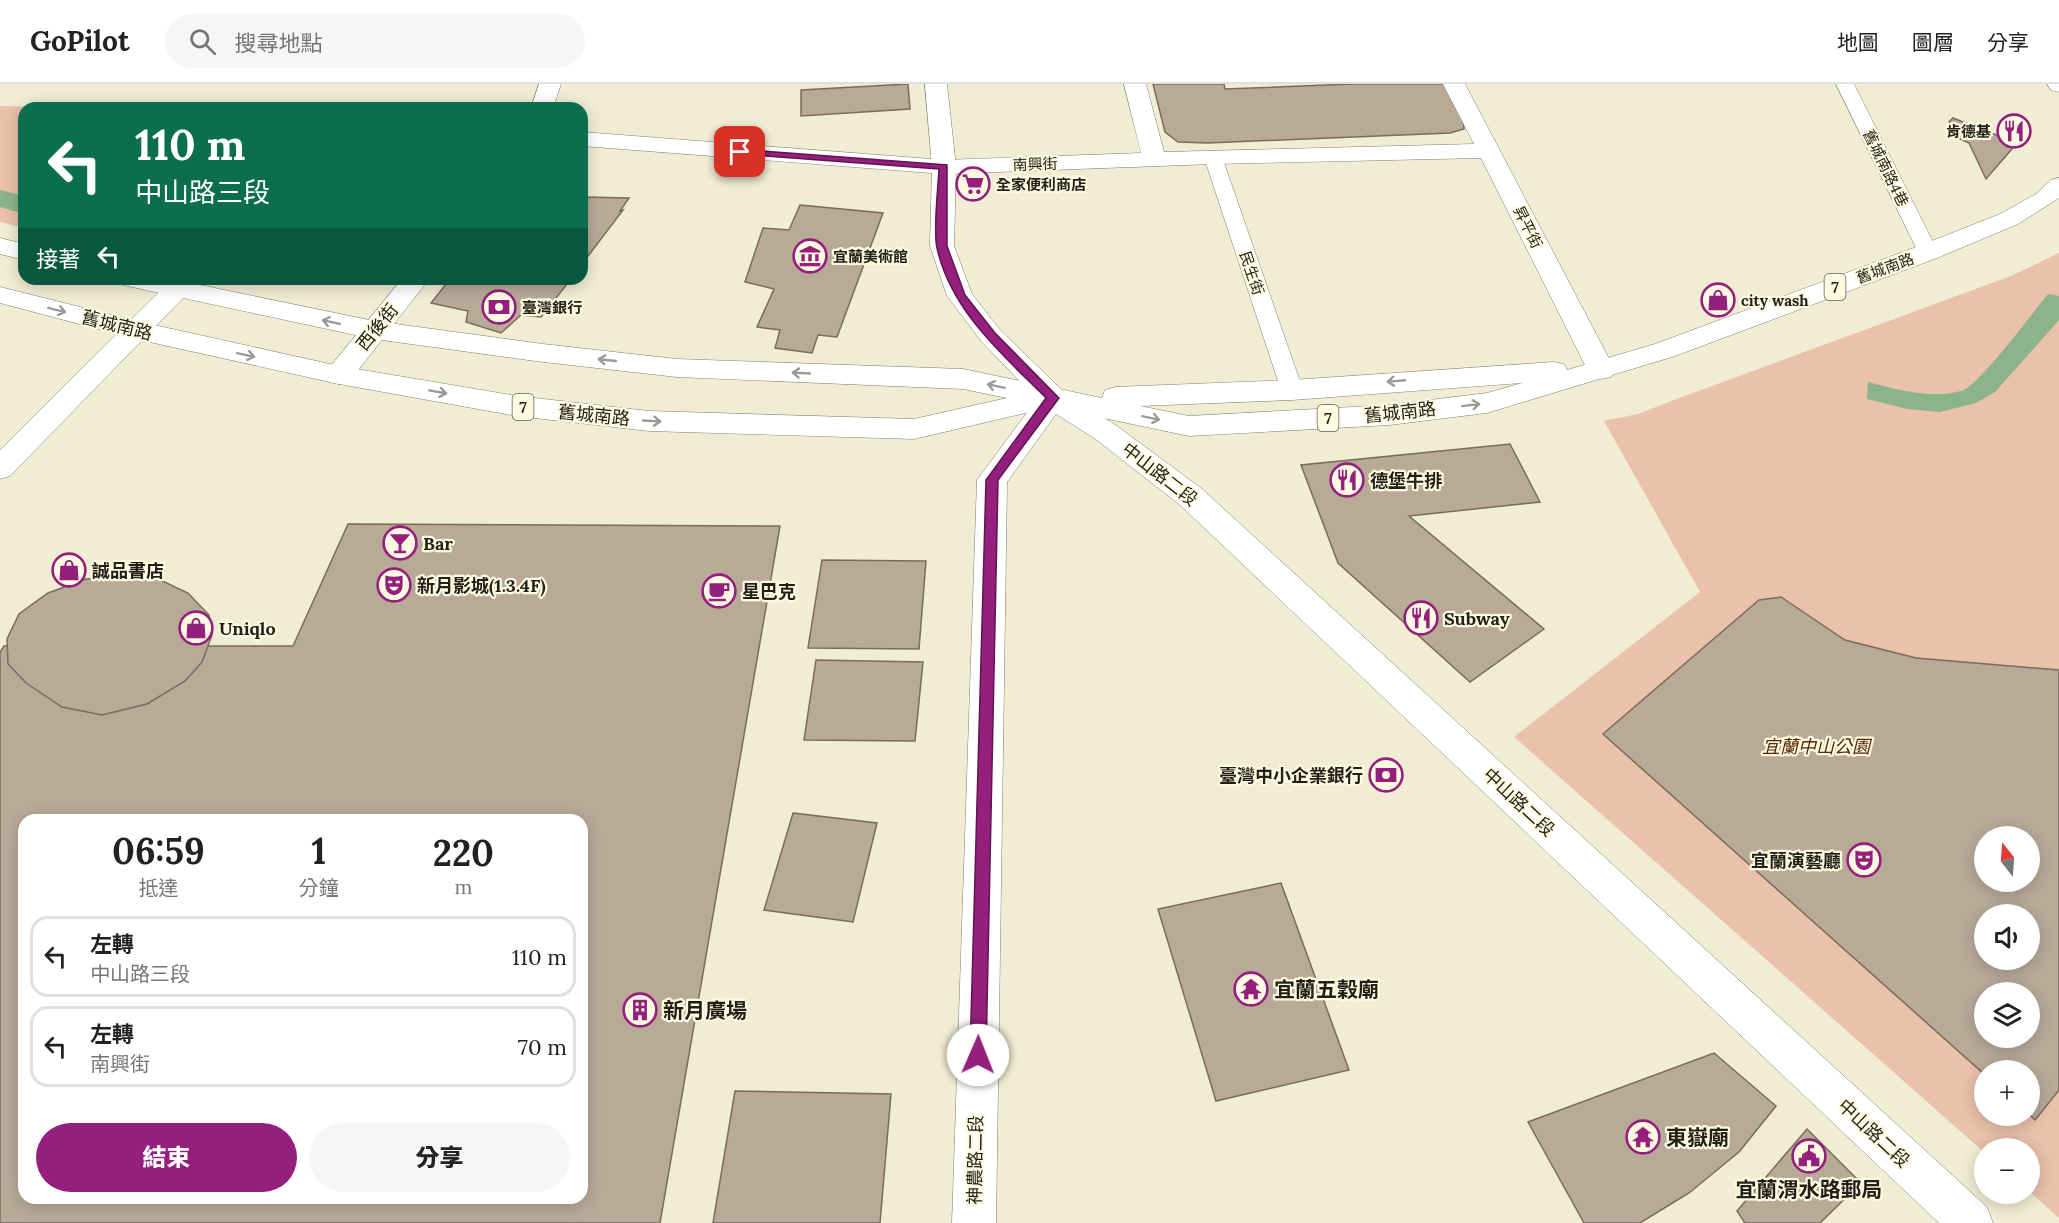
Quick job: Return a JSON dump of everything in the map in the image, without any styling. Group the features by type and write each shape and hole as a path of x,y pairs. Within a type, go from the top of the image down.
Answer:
{"street":[{"path":"544,102 550,84"},
{"path":"936,84 944,167 942,246 960,296 991,336 1053,398"},
{"path":"1135,84 1154,159"},
{"name":"昇平街","path":"1454,84 1601,370"},
{"name":"南興街","path":"588,140 944,167 1213,157 1489,151"},
{"name":"舊城南路","path":"156,285 374,330 543,353 677,368 963,379 1190,426 1389,415 1487,403 1665,350 1928,252 2008,219 2044,199 2059,185"},
{"path":"0,246 18,250"},
{"name":"西後街","path":"339,375 411,285"},
{"path":"0,468 176,290"},
{"name":"舊城南路","path":"0,295 136,330 339,375 517,406 660,421 914,429 1053,398 1172,396 1292,390 1520,371 1601,370"},
{"name":"神農路二段","path":"974,1223 992,480 1053,398"},
{"name":"中山路二段","path":"1053,398 1107,433 1191,497 1971,1223"}],"lane":[{"name":"舊城南路4巷","path":"1845,84 1928,252"},
{"name":"民生街","path":"1213,157 1292,390"}],"green space":[{"path":"0,106 18,106 18,226 0,222"},
{"name":"宜蘭中山公園","path":"2059,253 2059,1218 2040,1201 2040,1138 1974,1138 1974,1143 1514,737 1700,592 1604,421 1638,414 2011,276"}],"shaded area":[{"path":"0,190 18,194 18,212 0,207"},
{"path":"2048,294 2059,296 2059,320 1995,392 1976,403 1940,412 1907,409 1867,399 1868,382 1926,394 1961,391 1980,377"}],"building":[{"path":"908,84 910,109 801,116 801,90"},
{"path":"1153,84 1224,84 1225,89 1352,84 1446,84 1463,118 1464,129 1450,133 1207,143 1178,142 1165,132"},
{"path":"1953,118 2017,143 1986,179 1969,143 1958,138 1949,122"},
{"name":"臺灣銀行","path":"588,197 629,198 620,211 623,210 588,256"},
{"name":"宜蘭美術館","path":"800,205 883,213 837,337 818,335 812,353 775,348 780,330 757,327 774,289 745,282 763,228 789,230"},
{"name":"臺灣銀行","path":"445,285 566,285 541,317 521,315 501,333 466,322 468,311 431,303"},
{"path":"1510,444 1540,502 1409,516 1544,629 1470,682 1338,563 1301,465"},
{"name":"新月廣場","path":"348,524 780,526 660,1223 0,1223 0,652 4,646 293,646"},
{"path":"822,560 926,561 919,649 808,648"},
{"path":"156,578 188,593 209,615 212,635 202,662 185,681 147,704 102,715 62,707 26,683 8,664 7,639 19,614 48,593 86,579"},
{"name":"宜蘭演藝廳","path":"1781,597 1845,640 1916,658 2059,670 2059,1090 2040,1114 2040,1060 1974,1060 1974,1065 1603,734 1759,600"},
{"path":"816,660 923,662 915,741 804,740"},
{"path":"793,813 877,823 853,922 764,910"},
{"name":"宜蘭五穀廟","path":"1281,883 1349,1070 1216,1101 1158,909"},
{"name":"東嶽廟","path":"1714,1053 1776,1106 1739,1152 1689,1193 1640,1223 1584,1223 1528,1122"},
{"path":"735,1091 891,1094 880,1223 713,1223"},
{"name":"宜蘭渭水路郵局","path":"1807,1129 1861,1183 1820,1223 1745,1223 1737,1211"}],"place":[{"name":"肯德基","path":"2014,131"},
{"name":"全家便利商店","path":"973,184"},
{"name":"宜蘭美術館","path":"810,256"},
{"name":"city wash","path":"1718,300"},
{"name":"臺灣銀行","path":"499,307"},
{"name":"德堡牛排","path":"1347,480"},
{"name":"Bar","path":"400,543"},
{"name":"誠品書店","path":"69,570"},
{"name":"新月影城(1.3.4F)","path":"394,585"},
{"name":"星巴克","path":"719,591"},
{"name":"Subway","path":"1421,618"},
{"name":"Uniqlo","path":"196,628"},
{"name":"臺灣中小企業銀行","path":"1386,775"},
{"name":"宜蘭演藝廳","path":"1864,860"},
{"name":"宜蘭五穀廟","path":"1251,989"},
{"name":"新月廣場","path":"640,1010"},
{"name":"東嶽廟","path":"1643,1137"},
{"name":"宜蘭渭水路郵局","path":"1809,1156"}],"route":[{"path":"740,152 944,167 942,246 960,296 991,336 1053,398 992,480 978,1055"}]}
